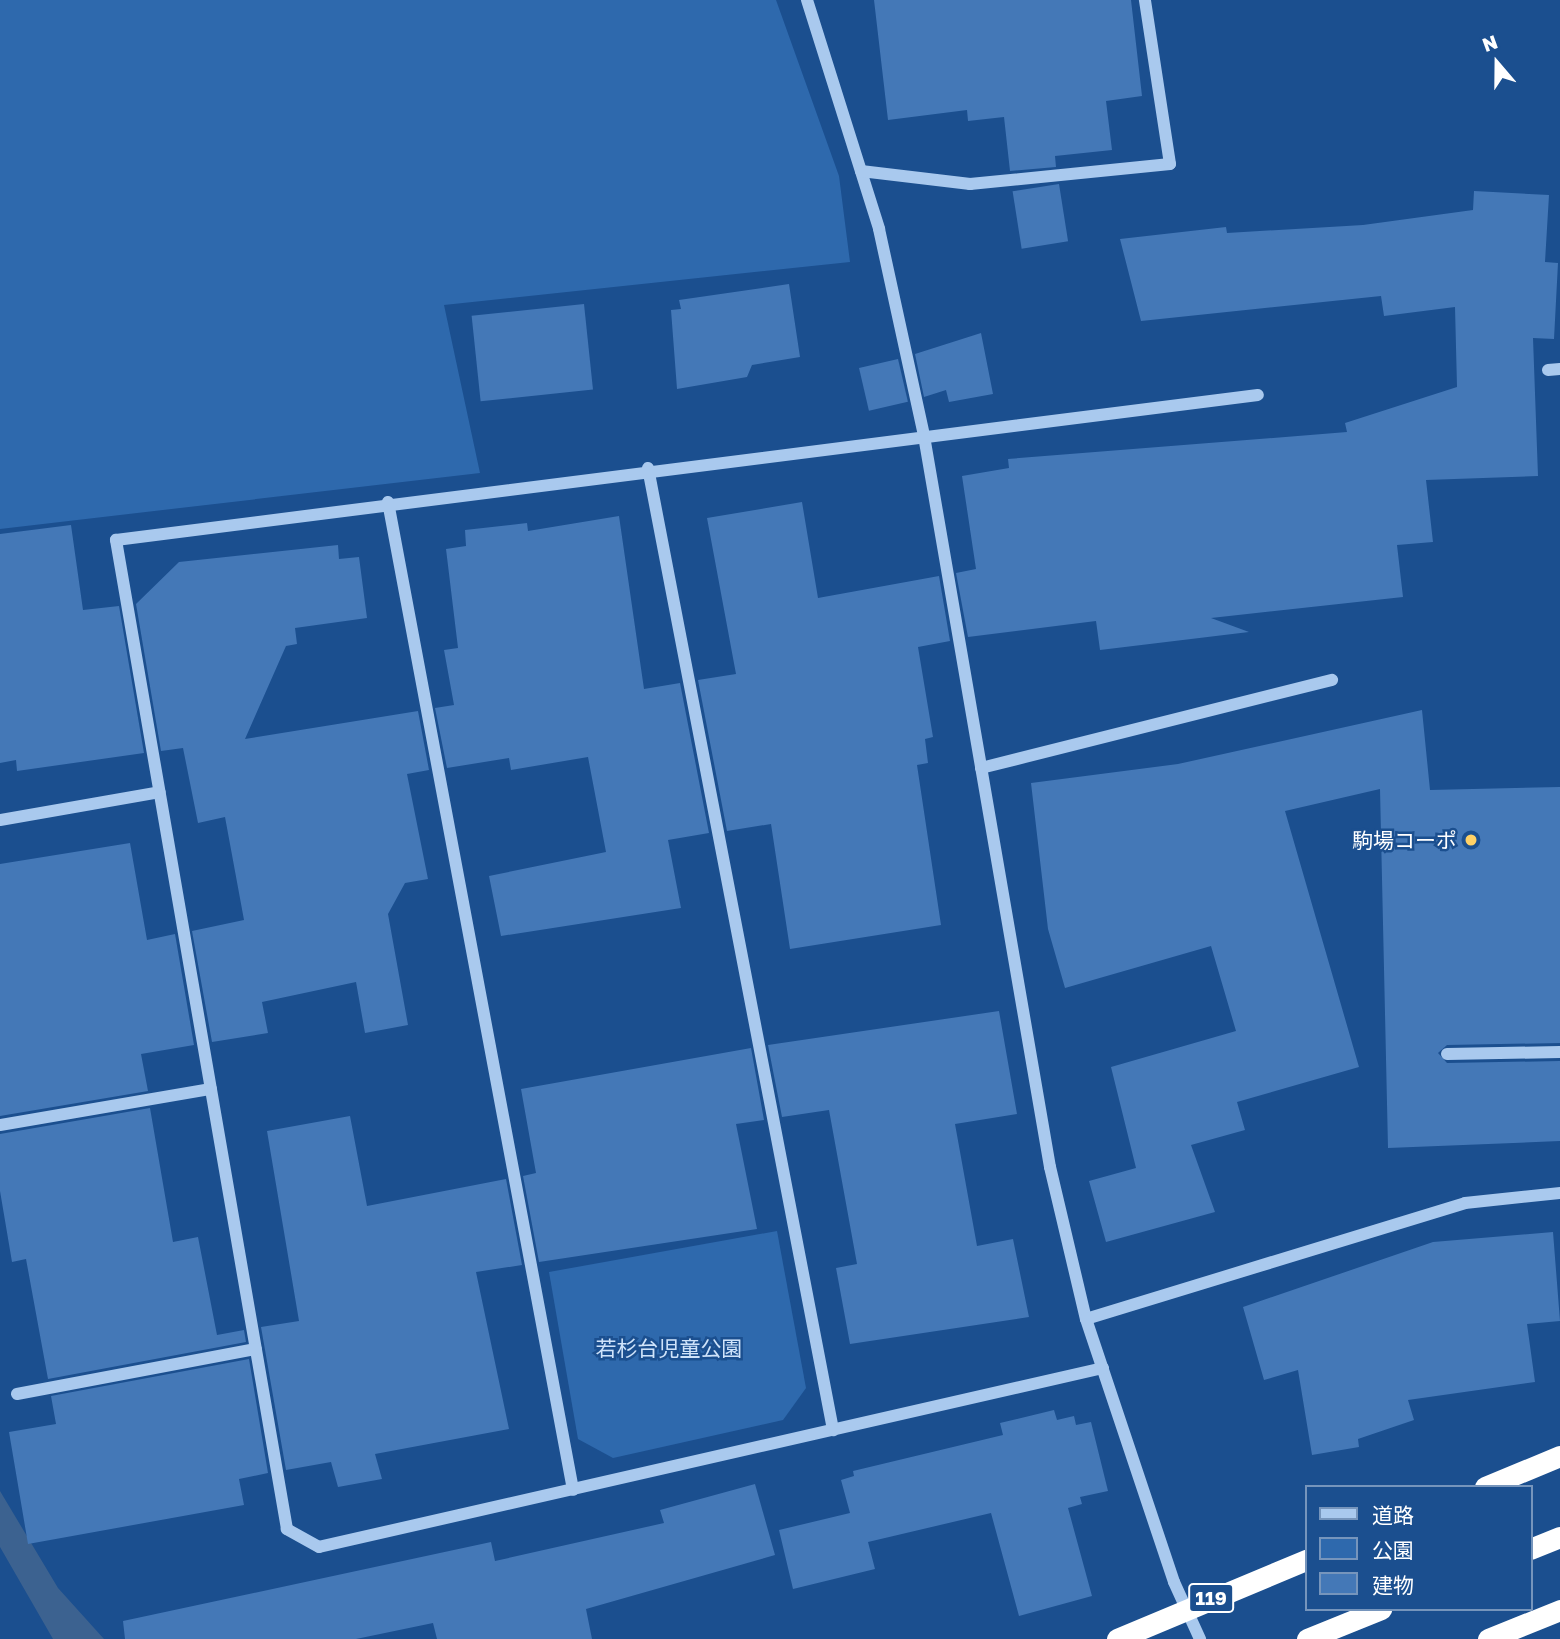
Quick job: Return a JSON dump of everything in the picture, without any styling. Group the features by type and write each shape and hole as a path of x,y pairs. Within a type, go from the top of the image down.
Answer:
{"highway":[{"path":"1490,1485 1560,1456"},
{"path":"1532,1548 1560,1537"},
{"name":"119","path":"1117,1639 1304,1561"},
{"path":"1488,1639 1560,1610"},
{"path":"1307,1639 1376,1611"}],"street":[{"path":"807,0 860,171 924,436 1050,1167 1086,1319 1186,1609 1200,1639"},
{"path":"860,171 970,184 1170,164 1145,0"},
{"path":"1103,1368 318,1546 288,1529 116,540 648,468 1258,395"},
{"path":"648,468 833,1430"},
{"path":"388,502 573,1490"},
{"path":"981,768 1332,680"},
{"path":"0,820 160,792"},
{"path":"1447,1054 1560,1052"},
{"path":"0,1125 211,1089"},
{"path":"1086,1319 1465,1203 1560,1193"},
{"path":"17,1394 256,1349"}],"green space":[{"path":"0,0 776,0 839,176 850,262 444,305 480,473 0,529"},
{"name":"若杉台児童公園","path":"777,1231 806,1388 783,1420 613,1458 578,1439 549,1272"}],"shaded area":[{"path":"0,1491 58,1588 104,1639 53,1639 0,1547"}],"building":[{"path":"874,0 1131,0 1142,96 1106,101 1112,150 1055,156 1056,167 1010,171 1004,117 968,121 967,110 888,120"},
{"path":"1059,184 1068,241 1022,249 1013,191"},
{"path":"1474,191 1549,195 1545,262 1558,263 1554,339 1533,338 1538,476 1426,480 1433,542 1397,545 1403,597 1211,618 1249,632 1100,650 1096,621 968,637 956,573 976,569 962,476 1009,468 1008,459 1347,432 1345,423 1457,387 1455,307 1384,316 1381,296 1141,321 1120,239 1226,227 1227,233 1363,225 1473,210"},
{"path":"789,284 800,357 752,365 747,377 677,389 671,310 681,309 679,300"},
{"path":"584,304 593,390 481,401 472,316"},
{"path":"981,333 993,394 949,402 946,390 924,397 915,354"},
{"path":"898,359 908,402 869,411 859,368"},
{"path":"802,502 818,598 939,576 950,641 918,647 933,737 925,739 928,763 917,765 941,925 790,949 771,824 727,831 698,680 736,674 707,518"},
{"path":"619,516 644,689 680,683 709,833 668,840 681,908 501,936 489,876 606,852 588,757 511,770 509,758 447,768 435,708 454,705 444,650 458,648 446,549 466,546 465,530 527,523 528,531"},
{"path":"71,525 83,610 119,606 144,753 17,771 16,760 0,763 0,534"},
{"path":"338,545 339,559 359,557 367,618 295,628 297,644 286,646 245,739 418,711 429,770 407,774 428,879 405,883 388,914 408,1025 365,1033 356,982 262,1002 268,1033 212,1042 192,931 244,920 225,817 198,823 183,748 161,751 136,604 179,562"},
{"path":"1422,710 1430,790 1560,787 1560,1043 1447,1045 1438,1053 1447,1063 1560,1061 1560,1141 1388,1148 1380,789 1285,811 1359,1067 1237,1102 1245,1130 1191,1145 1215,1212 1106,1242 1089,1181 1136,1168 1111,1067 1236,1031 1211,946 1065,988 1048,929 1031,783 1178,764"},
{"path":"130,843 147,940 175,934 194,1045 141,1054 148,1091 0,1116 0,864"},
{"path":"999,1011 1017,1114 955,1124 977,1246 1013,1239 1029,1317 850,1344 836,1268 857,1264 829,1110 782,1117 768,1045"},
{"path":"751,1048 764,1120 736,1124 757,1229 539,1262 523,1176 536,1173 521,1089"},
{"path":"150,1108 173,1242 198,1237 217,1335 244,1330 246,1342 48,1379 26,1259 12,1262 0,1191 0,1134"},
{"path":"350,1116 367,1206 506,1179 522,1265 476,1272 509,1429 375,1454 382,1479 338,1487 331,1462 286,1470 261,1327 299,1321 267,1131"},
{"path":"1553,1232 1560,1321 1527,1324 1535,1382 1408,1400 1414,1420 1358,1439 1359,1447 1312,1455 1298,1370 1264,1380 1243,1307 1433,1242"},
{"path":"249,1359 268,1473 239,1479 244,1505 28,1544 9,1432 56,1424 51,1396"},
{"path":"1054,1410 1057,1420 1074,1416 1076,1425 1091,1422 1108,1491 1080,1497 1082,1504 1068,1508 1092,1596 1019,1616 991,1513 868,1542 875,1569 793,1589 779,1530 850,1513 841,1480 854,1476 853,1471 1003,1435 1000,1423"},
{"path":"755,1484 775,1555 586,1609 592,1639 437,1639 433,1623 356,1639 125,1639 123,1621 491,1542 495,1561 664,1523 660,1510"}],"place":[{"name":"駒場コーポ","path":"1471,840"}]}
